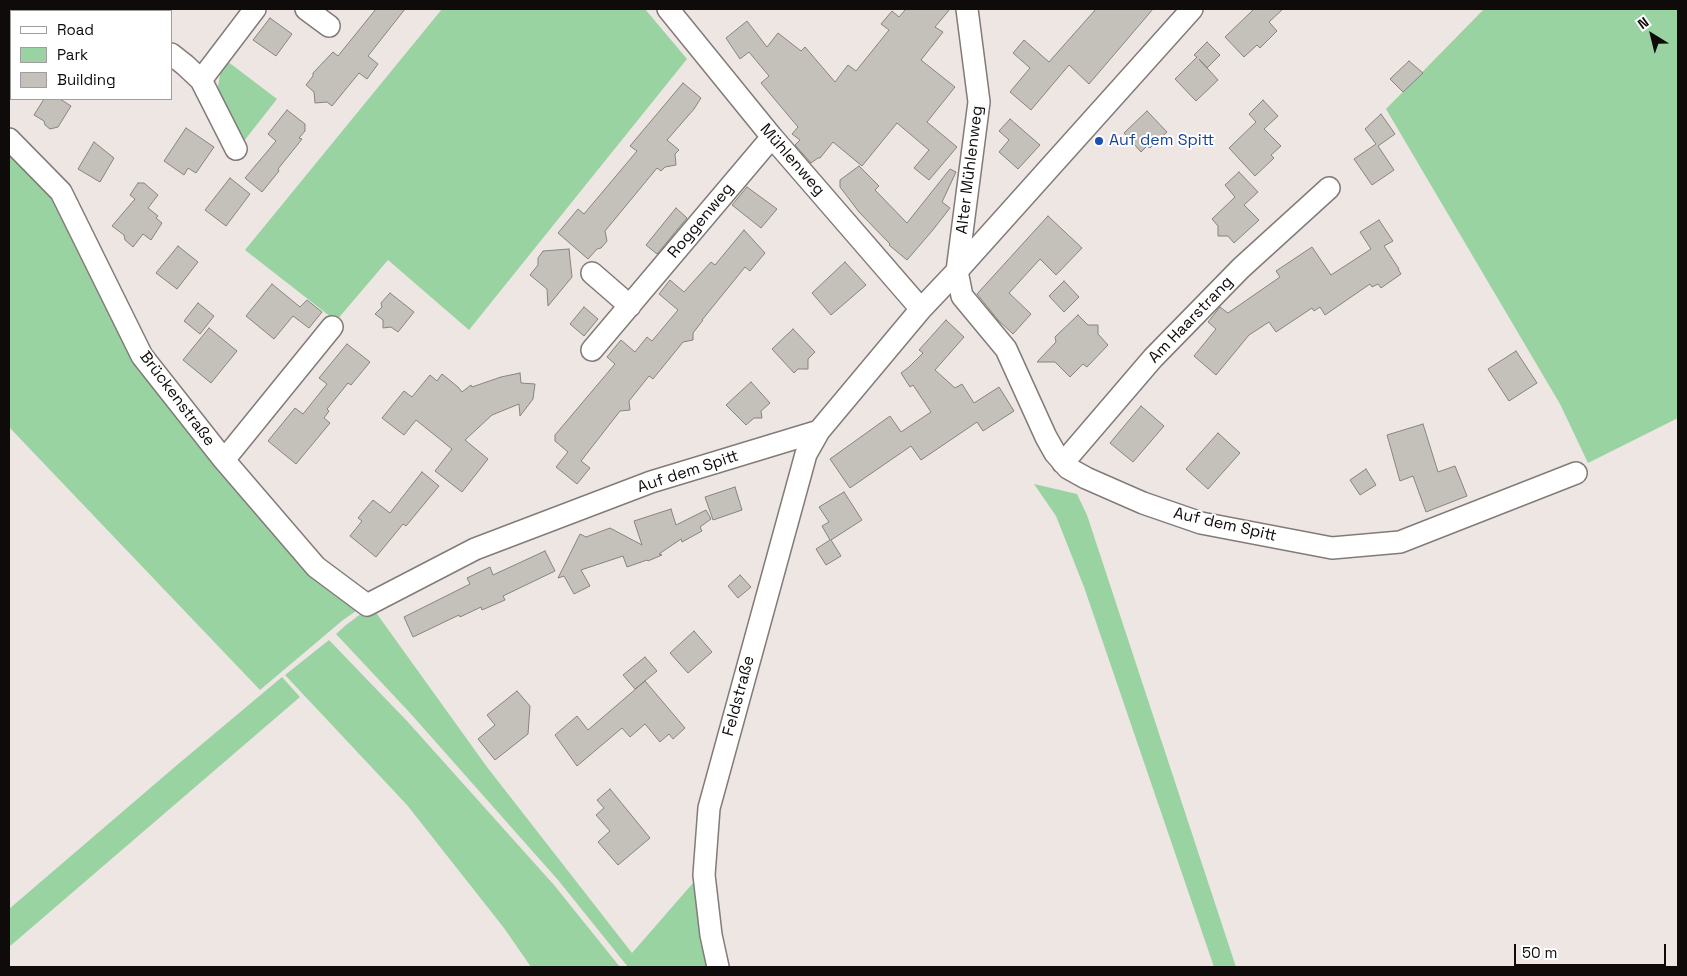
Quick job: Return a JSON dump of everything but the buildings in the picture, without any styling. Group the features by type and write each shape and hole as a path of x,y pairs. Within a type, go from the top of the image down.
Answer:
{"street":[{"path":"201,80 255,9"},
{"path":"306,9 330,26"},
{"name":"Mühlenweg","path":"668,9 772,137 921,309"},
{"name":"Alter Mühlenweg","path":"957,271 979,102 967,9"},
{"path":"819,431 921,309 1192,9"},
{"path":"172,55 201,80 236,149"},
{"name":"Roggenweg","path":"592,350 772,137"},
{"name":"Brückenstraße","path":"9,139 61,192 142,356 224,460 316,567 367,605"},
{"name":"Am Haarstrang","path":"1063,463 1153,358 1241,268 1329,188"},
{"name":"Auf dem Spitt","path":"957,271 962,296 1006,349 1046,437 1063,463 1086,478 1143,503 1201,523 1332,548 1400,542 1576,473"},
{"path":"592,274 630,306"},
{"path":"224,460 332,326"},
{"name":"Auf dem Spitt","path":"367,605 484,546 651,482 819,431"},
{"name":"Feldstraße","path":"718,967 711,935 704,875 709,808 806,454 819,431"}],"green space":[{"path":"442,9 645,9 687,59 469,330 388,260 336,321 245,250"},
{"path":"1484,9 1678,9 1678,418 1588,463 1560,404 1386,109"},
{"path":"227,61 277,99 244,141 220,99 218,87 220,74"},
{"path":"9,144 57,193 138,359 365,605 343,620 260,690 9,427"},
{"path":"1034,484 1077,494 1087,515 1236,967 1214,967 1084,587 1056,516"},
{"path":"372,607 487,767 632,953 700,875 714,967 628,967 558,880 410,713 336,634"},
{"path":"329,640 407,721 554,885 620,967 531,967 504,928 407,805 285,675"},
{"path":"282,677 300,697 9,947 9,909"}],"place":[{"name":"Auf dem Spitt","path":"1099,141"}]}
